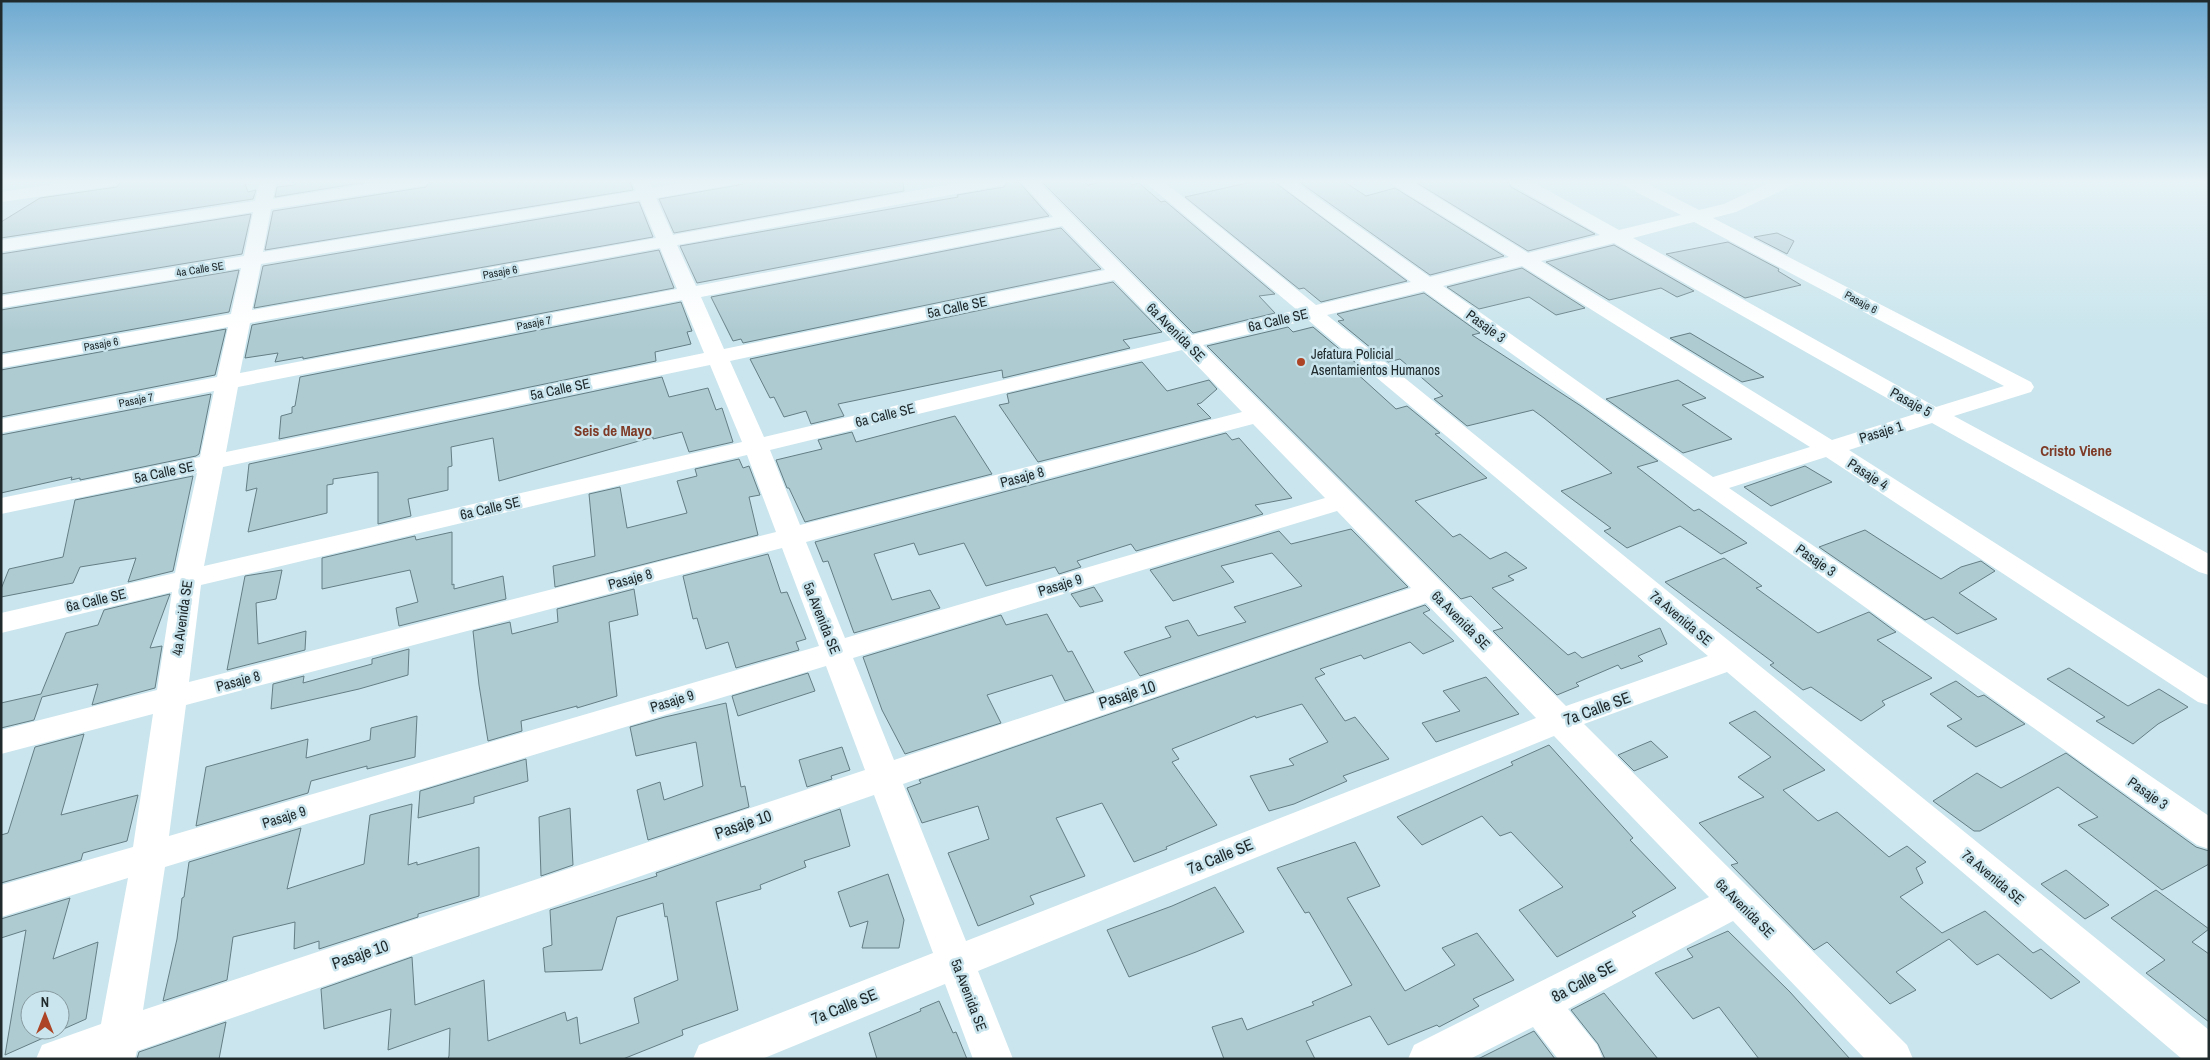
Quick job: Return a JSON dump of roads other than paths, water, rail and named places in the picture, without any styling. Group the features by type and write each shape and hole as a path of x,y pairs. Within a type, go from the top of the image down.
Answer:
{"street":[{"path":"1,246 101,230"},
{"name":"4a Avenida SE","path":"117,1048 149,858 188,578 258,230"},
{"name":"4a Calle SE","path":"1,302 252,260 412,230"},
{"name":"5a Avenida SE","path":"661,230 756,446 994,1059"},
{"name":"Pasaje 6","path":"1,362 729,230"},
{"name":"Pasaje 7","path":"1,426 1012,230"},
{"name":"6a Avenida SE","path":"1076,230 1893,1059"},
{"name":"7a Avenida SE","path":"1211,230 1544,503 2209,1056"},
{"path":"1352,230 1425,283"},
{"name":"Pasaje 4","path":"1480,230 1828,448 2209,694"},
{"path":"1606,230 1616,236"},
{"name":"6a Calle SE","path":"1,623 756,446 1186,341 1310,313 1639,230"},
{"name":"Pasaje 6","path":"1725,230 2023,387"},
{"name":"Pasaje 5","path":"1616,236 1934,415 2209,566"},
{"name":"5a Calle SE","path":"1,506 1119,273"},
{"name":"Pasaje 3","path":"1425,283 1710,486 2209,835"},
{"name":"Pasaje 1","path":"1710,486 2023,387"},
{"name":"Pasaje 8","path":"1,742 1259,415"},
{"name":"Pasaje 9","path":"1,901 1343,501"},
{"name":"Pasaje 10","path":"56,1059 117,1048 884,776 1432,591"},
{"name":"7a Calle SE","path":"713,1059 1560,721 1730,659"},
{"name":"8a Calle SE","path":"1428,1059 1539,1004 1737,900"},
{"path":"1539,1004 1583,1059"}],"place":[{"name":"Jefatura Policial Asentamientos Humanos","path":"1301,362"}],"district":[{"name":"Seis de Mayo","path":"613,430"},
{"name":"Cristo Viene","path":"2076,450"}]}
